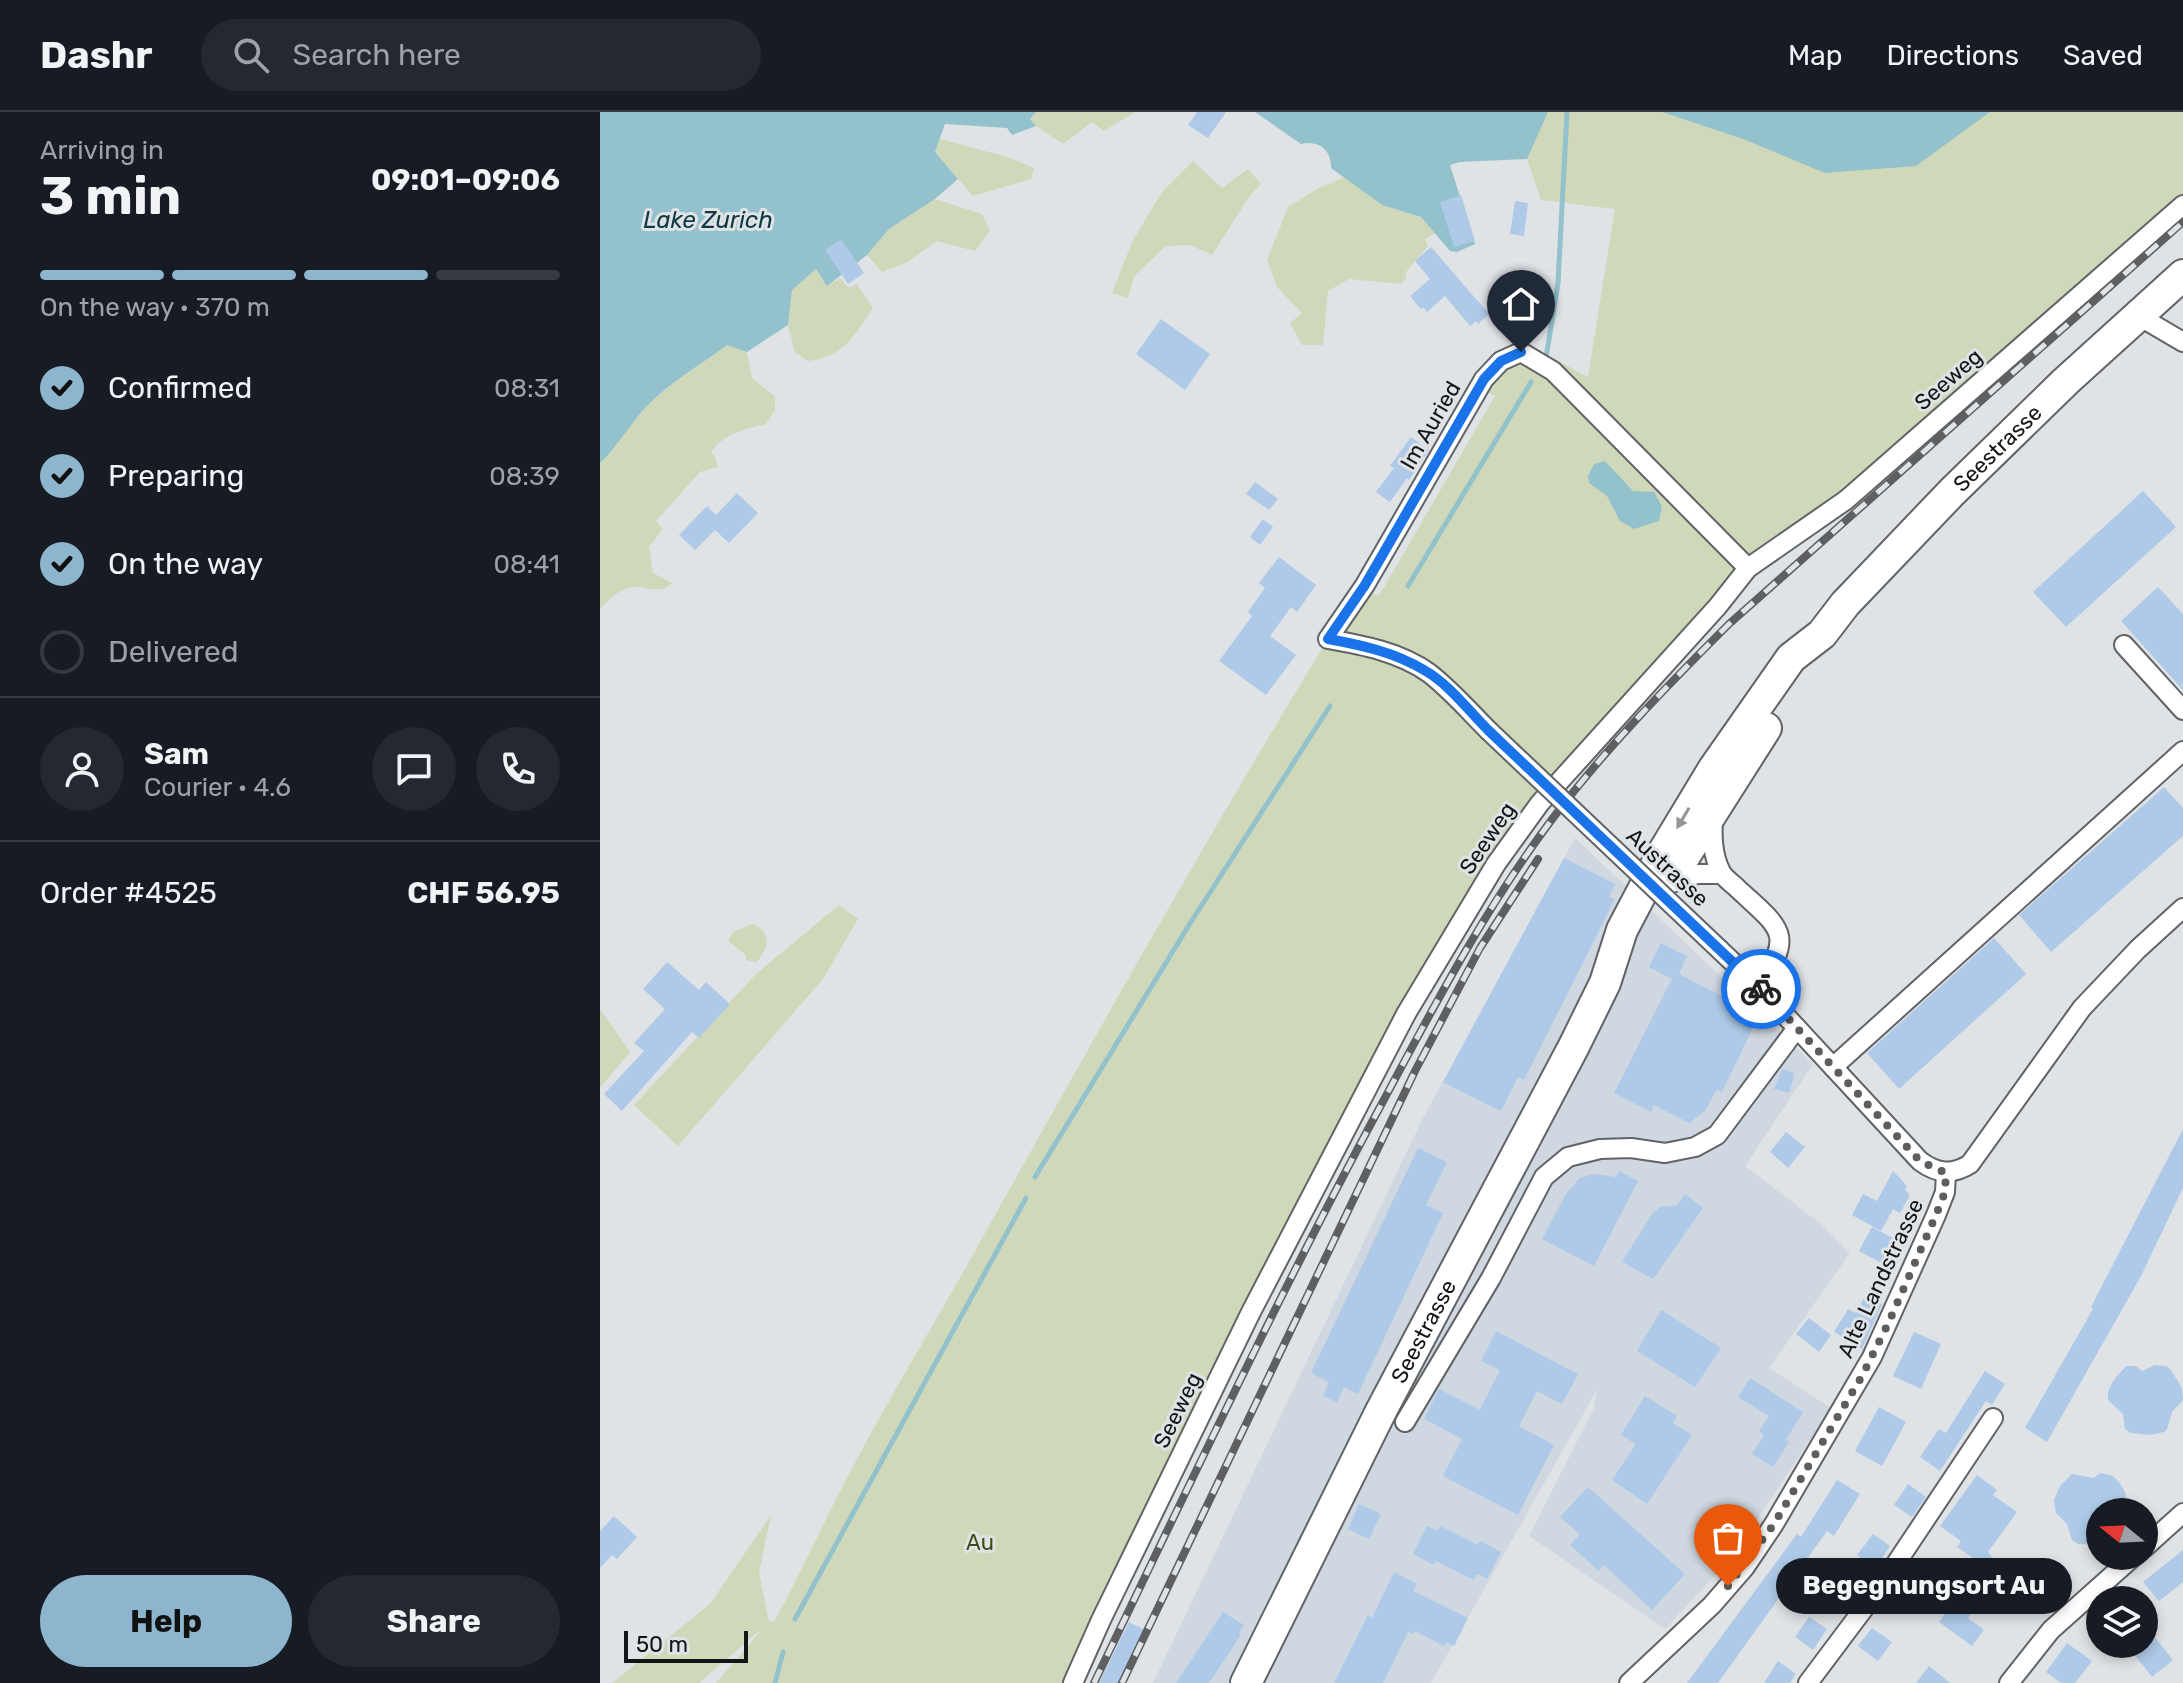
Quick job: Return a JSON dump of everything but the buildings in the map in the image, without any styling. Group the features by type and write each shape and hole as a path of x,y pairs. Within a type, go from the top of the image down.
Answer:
{"main road":[{"name":"Seestrasse","path":"1246,1683 1381,1411 1509,1172 1605,983 1622,930 1682,819 1725,752 1791,658 1822,634 1845,604 1952,492 2183,275"},
{"name":"Seestrasse","path":"1605,983 1639,938 1667,885 1714,809 1807,671 1822,634"}],"street":[{"name":"Seeweg","path":"1073,1683 1101,1620 1313,1190 1406,1014 1480,891 1540,803 1718,606 1748,568 1846,500 2183,205"},
{"path":"2137,315 2183,342"},
{"name":"Im Auried","path":"1328,639 1365,585 1484,379 1501,361 1521,352 1553,371 1748,568"},
{"name":"Austrasse","path":"1328,639 1367,646 1426,670 1446,687 1758,986 1920,1161 1946,1173"},
{"path":"2124,645 2183,710"},
{"path":"1833,1067 2183,751"},
{"path":"1714,809 1713,847 1721,874 1767,917 1779,936 1780,952 1776,962 1758,986"},
{"path":"1667,885 1697,874 1721,874"},
{"path":"1946,1173 1961,1170 1970,1164 2082,1008 2138,949 2183,908"},
{"path":"1405,1422 1491,1278 1544,1177 1568,1157 1600,1149 1631,1148 1665,1153 1695,1147 1717,1135 1797,1028"},
{"name":"Alte Landstrasse","path":"1629,1683 1712,1605 1745,1567 1774,1524 1872,1357 1936,1215 1945,1192 1946,1173"},
{"path":"1808,1683 1883,1583 1993,1418"},
{"path":"2158,1535 2183,1513"},
{"path":"2009,1683 2051,1630 2118,1570"}],"shaded area":[{"path":"1575,838 1813,1064 1745,1166 1821,1224 1850,1253 1769,1368 1831,1408 1733,1556 1665,1629 1529,1536 1594,1408 1597,1390 1431,1683 1153,1683 1423,1118"}],"green space":[{"path":"1036,112 1135,112 1104,131 1092,122 1063,144 1030,119"},
{"name":"Au","path":"1525,112 2183,112 2183,205 1846,500 1770,551 1557,782 1406,1014 1073,1683 716,1683 764,1627 699,1683 612,1683 710,1604 771,1515 759,1573 769,1621 774,1622 870,1434 1237,790 1328,639 1337,640 1371,592 1377,596 1380,594 1495,396 1480,387 1521,352 1553,371 1558,361 1588,377 1615,209 1541,200 1527,159 1518,118"},
{"path":"940,139 1011,158 1034,168 1031,179 973,196 935,152"},
{"path":"1193,161 1222,188 1248,169 1261,184 1249,197 1212,255 1190,245 1166,246 1134,276 1128,298 1112,293 1133,240 1162,192"},
{"path":"1344,177 1382,205 1421,217 1435,233 1425,239 1428,246 1406,272 1401,284 1349,279 1328,291 1323,345 1302,345 1290,323 1302,313 1277,287 1267,260 1288,207"},
{"path":"935,199 982,214 990,231 975,251 937,241 906,263 882,272 867,255 889,229"},
{"path":"816,269 827,286 840,278 849,288 857,284 873,308 854,336 840,349 831,355 808,361 795,352 788,325 792,290"},
{"path":"728,344 747,352 752,378 775,397 775,410 766,424 742,430 721,441 711,453 718,467 700,472 656,521 663,529 649,547 653,573 672,583 660,589 628,588 612,597 600,610 600,463 652,401"},
{"path":"839,905 858,919 823,979 678,1146 634,1105 756,974"},
{"path":"753,924 764,932 767,941 757,962 746,960 746,955 728,941 733,932"},
{"path":"600,1009 630,1052 600,1088"}],"water":[{"name":"Lake Zurich","path":"600,112 1036,112 1030,119 1036,126 1012,135 1007,128 945,124 935,152 958,179 935,199 889,229 867,255 827,286 816,269 792,290 788,325 747,352 727,345 679,379 645,408 600,463"},
{"path":"1255,112 1548,112 1527,159 1450,165 1475,244 1457,252 1450,251 1421,217 1382,205 1331,168 1329,156 1323,148 1301,144"},
{"path":"1662,112 1990,112 1916,166 1825,173 1743,139"},
{"path":"1605,461 1633,491 1654,492 1662,506 1659,521 1634,529 1620,521 1607,496 1589,483 1588,476 1594,464"}],"waterway":[{"path":"1546,358 1558,283 1567,112"},
{"path":"1408,586 1531,382"},
{"path":"1035,1177 1189,925 1330,706"},
{"path":"795,1619 1026,1198"},
{"path":"775,1683 783,1652"}],"railway":[{"path":"1094,1683 1342,1178 1461,959 1505,887 1553,818 1616,742 1729,624 2183,222"},
{"path":"1122,1683 1415,1071 1480,948 1538,859"}],"way so far":[{"path":"1728,1586 1774,1524 1851,1396 1888,1324 1945,1192 1946,1173 1920,1161 1761,989"}],"place":[{"name":"Begegnungsort Au","path":"1728,1586"}],"route":[{"path":"1521,352 1501,361 1484,379 1365,585 1328,639 1367,646 1426,670 1761,989"}]}
